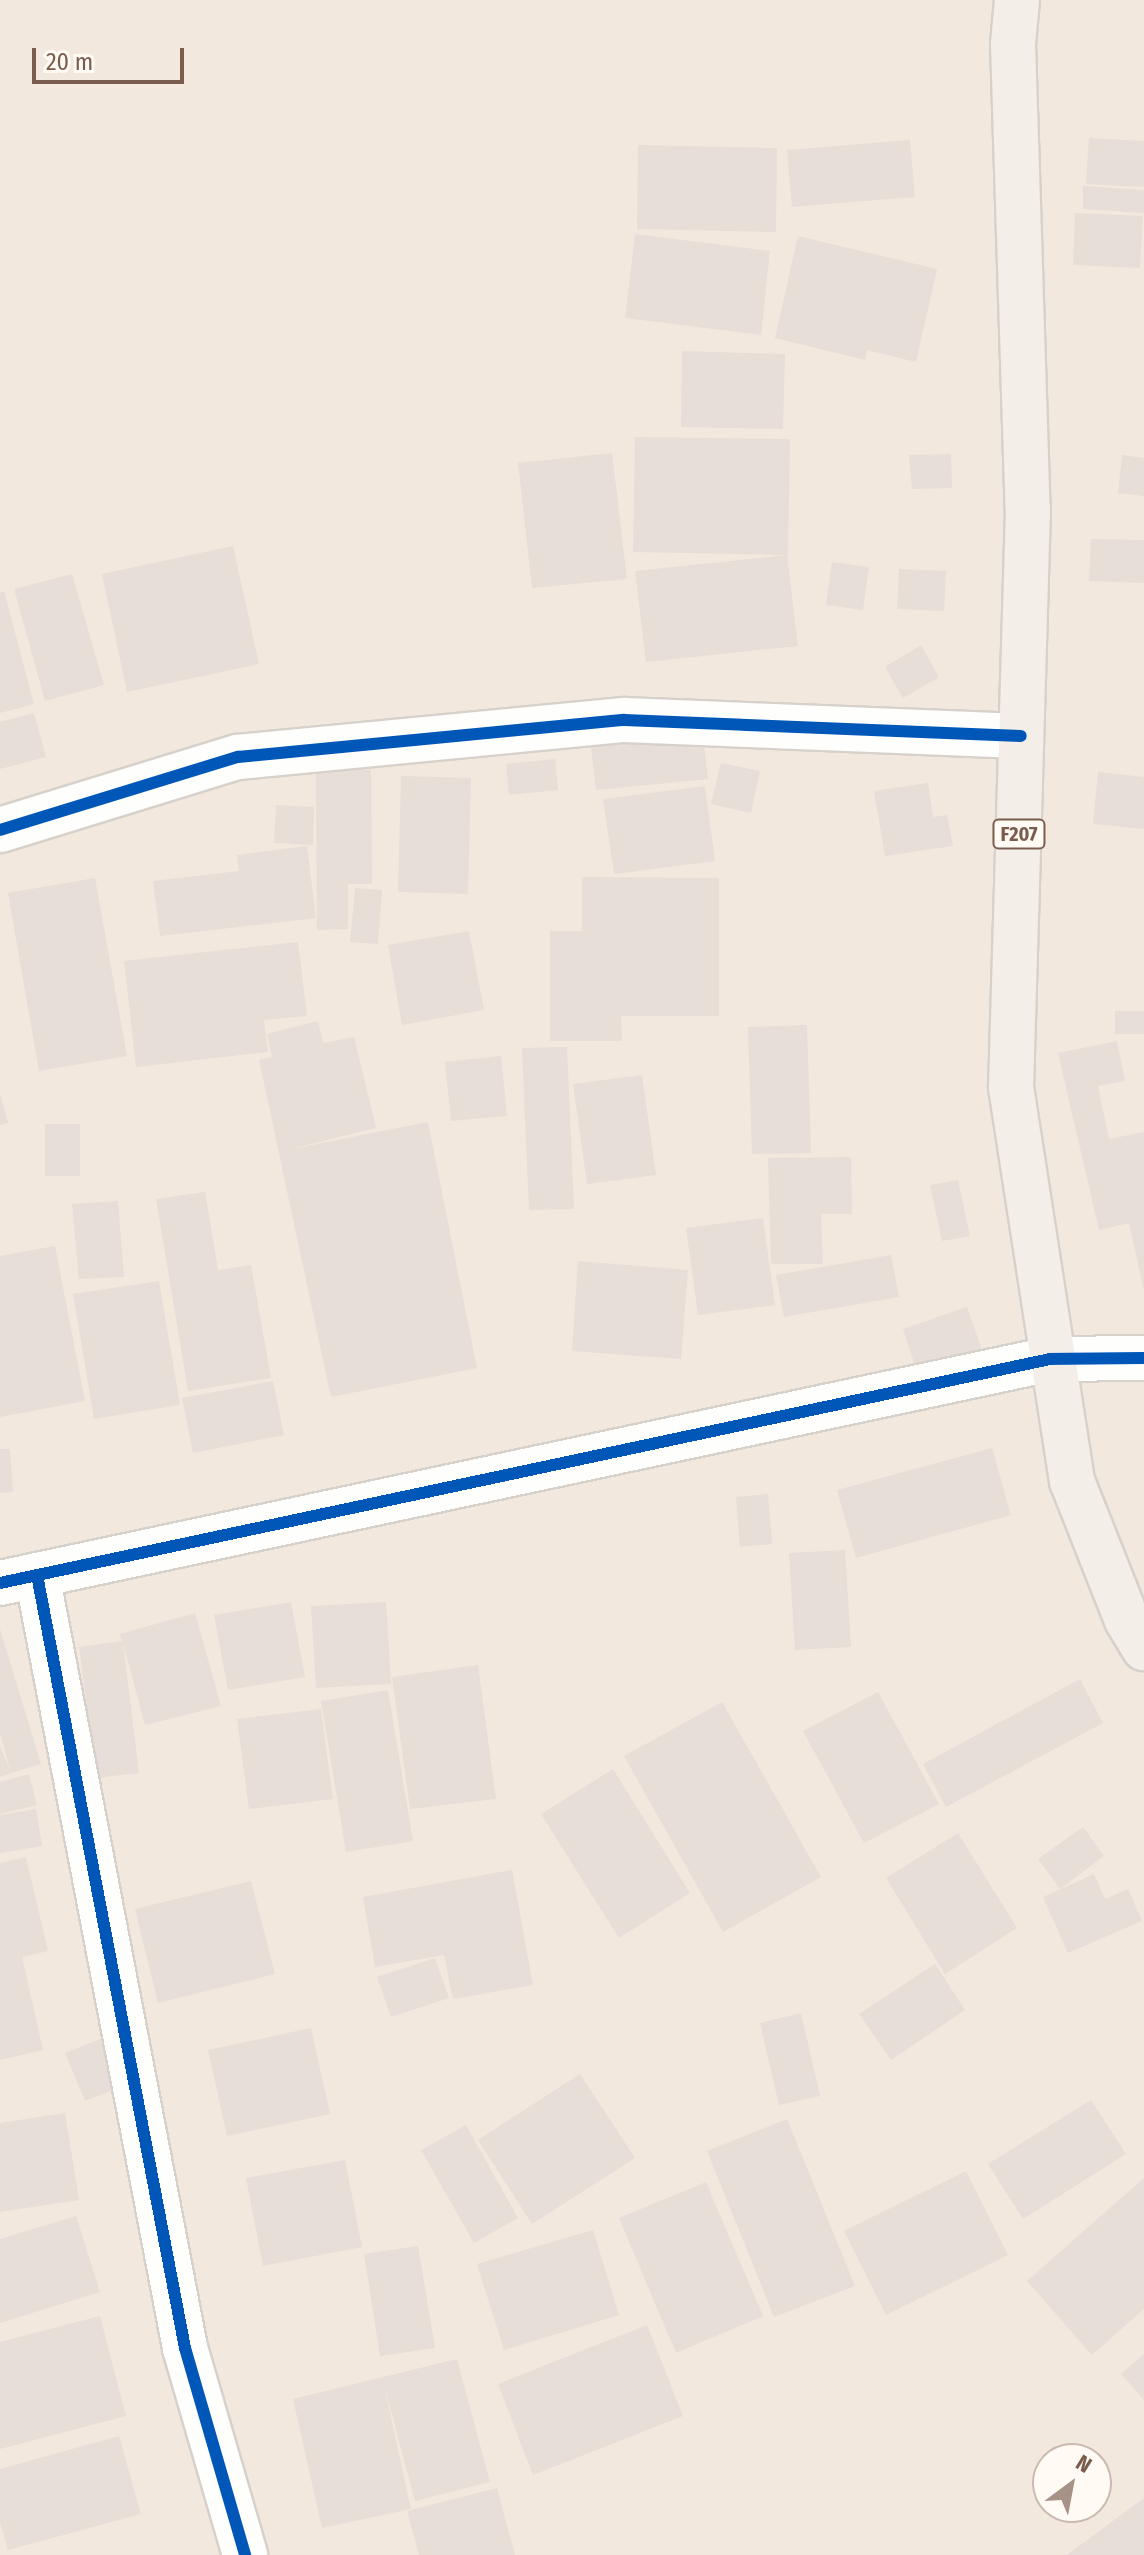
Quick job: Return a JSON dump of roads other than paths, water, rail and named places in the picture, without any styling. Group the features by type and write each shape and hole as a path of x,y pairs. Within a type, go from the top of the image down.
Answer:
{"main road":[{"name":"F207","path":"1017,0 1013,44 1028,509 1011,1087 1050,1359 1072,1481 1127,1620 1144,1648"}],"street":[{"path":"0,830 238,757 609,722 1021,736"},
{"path":"245,2555 185,2348 19,1579 1050,1359 1144,1358"}]}
